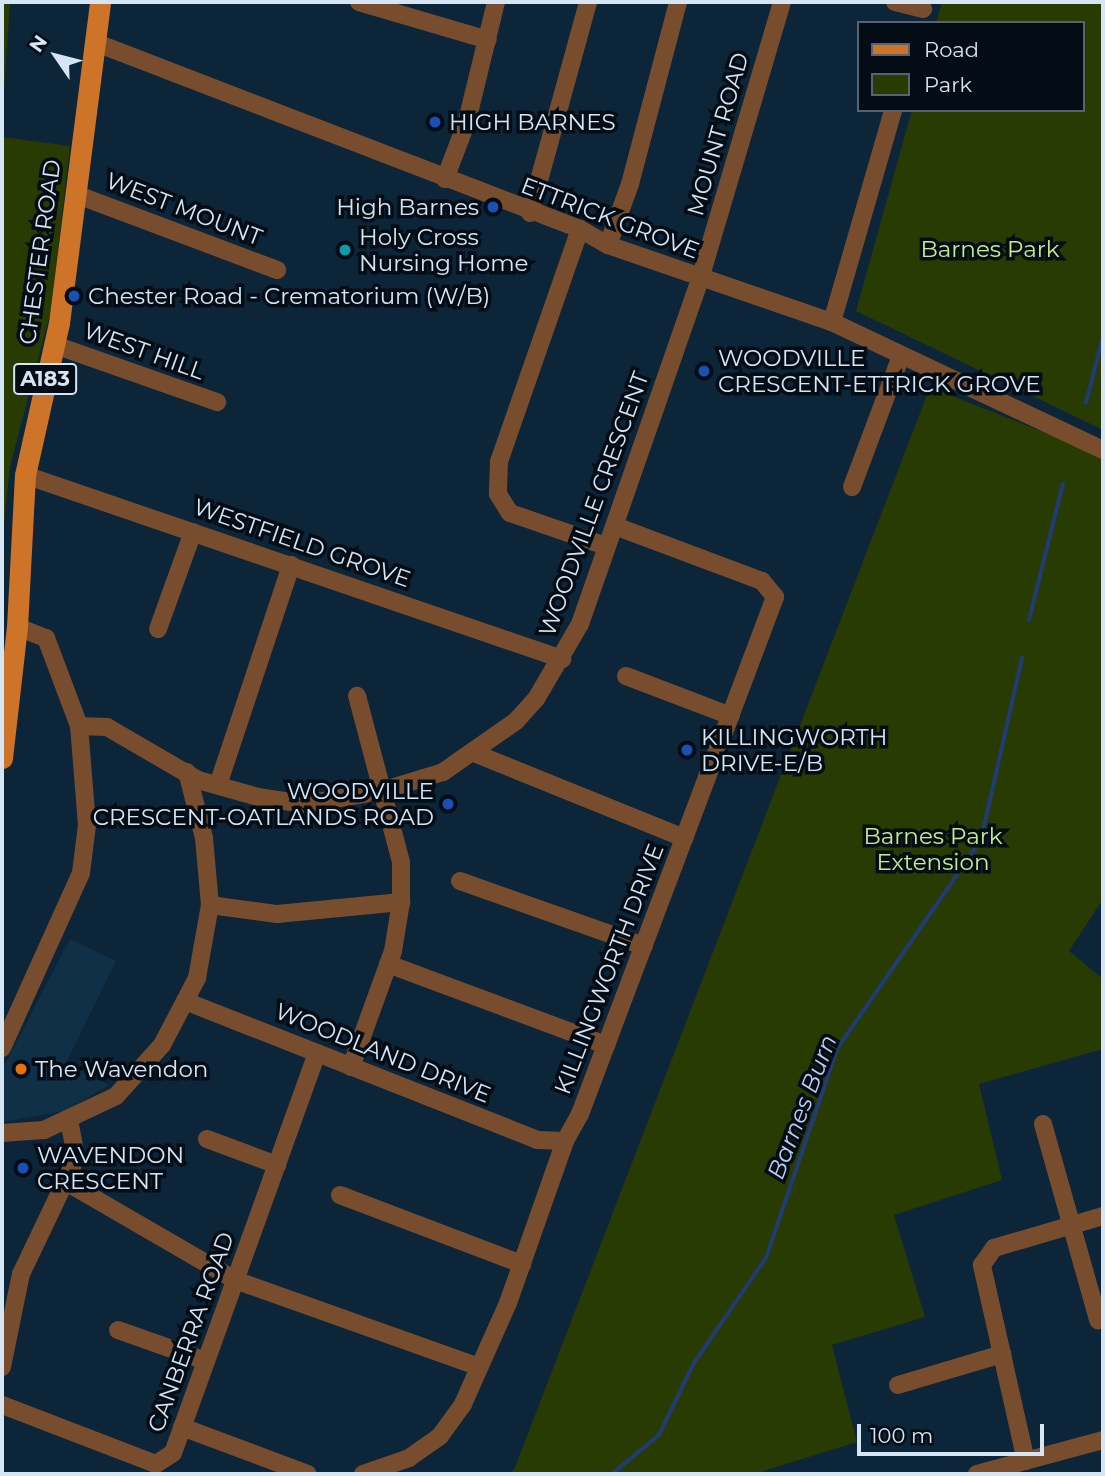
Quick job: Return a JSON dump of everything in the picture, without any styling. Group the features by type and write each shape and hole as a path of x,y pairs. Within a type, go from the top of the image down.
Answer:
{"main road":[{"name":"CHESTER ROAD","path":"2,758 17,627 25,475 55,345 100,2"}],"street":[{"path":"359,2 488,40"},
{"path":"446,179 467,121 496,2"},
{"path":"530,213 588,2"},
{"path":"608,245 630,184 678,2"},
{"name":"MOUNT ROAD","path":"700,279 782,2"},
{"path":"895,2 922,11"},
{"name":"ETTRICK GROVE","path":"94,42 530,213 580,229 608,245 700,279 832,321 1103,450"},
{"path":"832,321 892,112"},
{"name":"WEST MOUNT","path":"75,194 277,270"},
{"path":"580,229 499,461 498,495 510,513 606,546"},
{"name":"WOODVILLE CRESCENT","path":"79,726 107,727 187,772 218,785 305,804 381,791 443,772 474,753 516,721 562,659 580,624 700,279"},
{"name":"WEST HILL","path":"55,345 217,402"},
{"path":"852,487 901,356"},
{"name":"WESTFIELD GROVE","path":"25,475 562,659"},
{"name":"KILLINGWORTH DRIVE","path":"363,1474 409,1458 440,1436 463,1404 522,1264 565,1141 580,1114 775,597 762,581 615,526"},
{"path":"158,629 193,532"},
{"path":"218,785 290,565"},
{"path":"2,1048 81,873 87,825 79,726 46,638 17,627"},
{"path":"626,676 731,716"},
{"path":"351,1067 388,964 401,902 401,862 357,696"},
{"path":"474,753 684,838"},
{"path":"2,1133 44,1130 69,1121 116,1096 143,1071 163,1045 197,978 210,905 204,838 187,772"},
{"path":"460,881 644,946"},
{"path":"210,905 277,914 401,902"},
{"path":"388,964 606,1045"},
{"name":"WOODLAND DRIVE","path":"185,1002 537,1140 565,1141"},
{"name":"CANBERRA ROAD","path":"2,1405 156,1464 173,1453 317,1054"},
{"path":"2,1367 21,1274 66,1182 75,1151 69,1121"},
{"path":"1043,1124 1098,1320"},
{"path":"206,1139 277,1166"},
{"path":"66,1182 235,1280 479,1367"},
{"path":"340,1195 522,1264"},
{"path":"1026,1461 982,1265 994,1248 1103,1216"},
{"path":"118,1330 206,1361"},
{"path":"898,1385 1002,1354"},
{"path":"182,1427 308,1474"},
{"path":"978,1474 1103,1440"}],"shaded area":[{"path":"70,939 116,961 66,1063 109,1085 64,1111 2,1122 2,1070"}],"green space":[{"path":"2,2 10,2 2,121"},
{"name":"Barnes Park","path":"942,2 1103,2 1103,430 856,311 911,112 1084,112 1084,21 937,21"},
{"path":"2,137 70,146 51,310 10,467 2,541"},
{"name":"Barnes Park Extension","path":"930,387 1103,456 1103,899 1069,951 1103,979 1103,1049 979,1084 1002,1180 894,1215 925,1317 832,1345 857,1442 754,1474 507,1474 514,1470"}],"waterway":[{"name":"Barnes Burn","path":"1086,403 1103,337"},
{"path":"1029,620 1063,484"},
{"name":"Barnes Burn","path":"612,1474 659,1435 694,1363 766,1258 837,1049 981,840 1022,658"}],"place":[{"name":"HIGH BARNES","path":"435,122"},
{"name":"High Barnes","path":"493,207"},
{"name":"Holy Cross Nursing Home","path":"345,250"},
{"name":"Chester Road - Crematorium (W/B)","path":"74,296"},
{"name":"WOODVILLE CRESCENT-ETTRICK GROVE","path":"704,371"},
{"name":"KILLINGWORTH DRIVE-E/B","path":"687,750"},
{"name":"WOODVILLE CRESCENT-OATLANDS ROAD","path":"448,804"},
{"name":"The Wavendon","path":"21,1069"},
{"name":"WAVENDON CRESCENT","path":"23,1168"}]}
